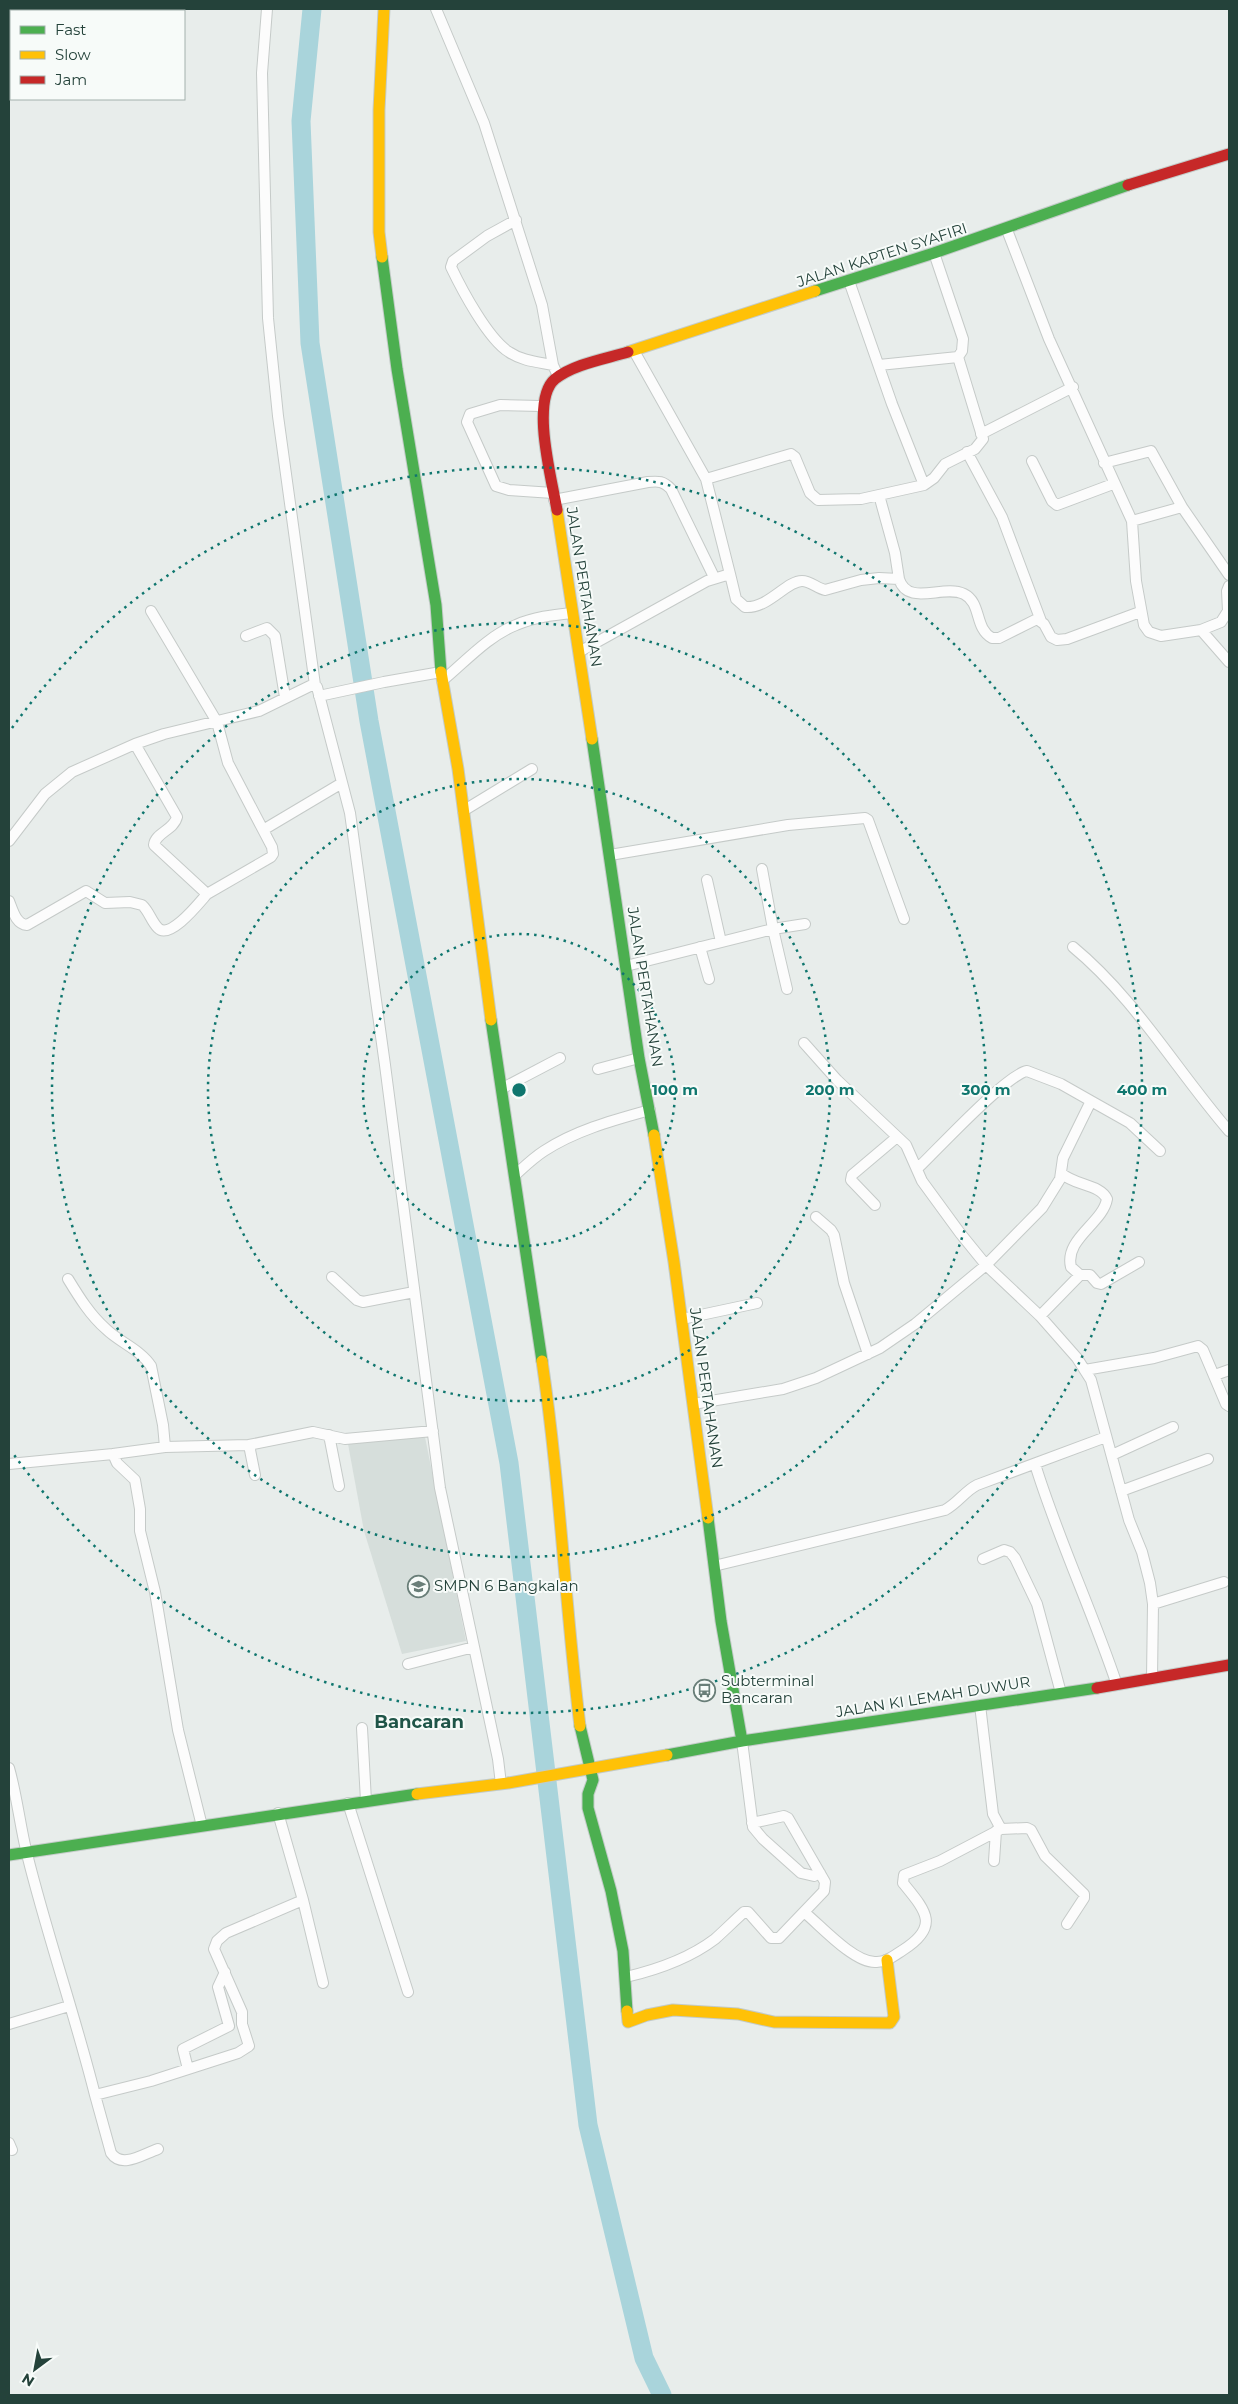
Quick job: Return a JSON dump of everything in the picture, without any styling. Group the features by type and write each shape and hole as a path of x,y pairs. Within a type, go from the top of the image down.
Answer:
{"main road":[{"path":"384,9 379,110 379,232 397,369 436,605 441,677 463,811 501,1089 549,1408 568,1628 587,1769 593,1780 588,1794 588,1808 611,1891 624,1951 628,2022 647,2015 673,2010 738,2014 774,2022 890,2024 894,2017 887,1960"},
{"name":"JALAN KAPTEN SYAFIRI","path":"547,387 556,370 634,351 1007,230 1143,180 1229,154"},
{"name":"JALAN PERTAHANAN","path":"547,387 541,406 554,497 580,652 639,1058 650,1110 682,1319 714,1566 742,1742"},
{"name":"JALAN KI LEMAH DUWUR","path":"9,1855 348,1803 504,1784 742,1742 1117,1685 1229,1665"}],"street":[{"path":"267,9 262,73 268,318 278,416 315,685 350,813 440,1488 504,1784"},
{"path":"436,9 484,123 542,306 556,370"},
{"path":"516,220 487,236 453,261 451,267 478,316 508,352 522,359 556,370"},
{"path":"1007,230 1049,339 1072,387 1113,484 1132,521 1140,612 1144,624 1149,632 1161,636 1201,630 1221,622 1226,617 1228,611 1227,591 1229,586"},
{"path":"934,253 963,339 962,351 958,357"},
{"path":"849,281 924,485"},
{"path":"634,351 706,479 738,603 751,608 760,605 799,581 808,582 824,590 861,580 879,578 899,579"},
{"path":"879,365 958,357"},
{"path":"706,479 791,454 795,457 810,493 818,500 860,499 924,485 934,478 945,464 980,445 983,439 958,357"},
{"path":"981,434 1072,387"},
{"path":"541,406 492,406 470,414 467,422 496,486 554,497 648,482 659,481 665,483 671,489 714,577"},
{"path":"1104,463 1148,450 1151,451 1182,507 1229,575"},
{"path":"967,452 1002,518 1041,620 1051,637 1062,639 1140,612"},
{"path":"1032,461 1052,501 1057,505 1113,484"},
{"path":"879,495 902,587 912,594 954,592 969,597 974,602 982,629 992,638 999,638 1030,620 1041,620"},
{"path":"1132,521 1182,507"},
{"path":"580,652 714,577 730,574"},
{"path":"9,902 17,919 23,925 28,926 86,891 105,903 130,902 142,905 158,928 169,930 181,922 207,894 271,857 273,854 272,847 228,763 217,722 151,611"},
{"path":"319,696 384,682 441,677 500,633 516,625 542,616 572,613"},
{"path":"246,636 268,628 276,636 285,698"},
{"path":"1201,630 1229,662"},
{"path":"9,841 45,794 72,772 135,744 164,734 259,711 315,685"},
{"path":"135,744 176,817 175,822 155,840 154,846 207,894"},
{"path":"463,811 532,769"},
{"path":"263,830 342,783"},
{"path":"610,855 788,825 865,818 868,820 904,919"},
{"path":"762,869 773,930 787,989"},
{"path":"707,880 721,942"},
{"path":"626,966 721,942 806,924"},
{"path":"700,947 709,978"},
{"path":"1074,947 1089,960 1125,1000 1229,1131"},
{"path":"804,1043 837,1080 909,1149 922,1181 942,1210 986,1265 1040,1316 1092,1380 1129,1520 1142,1552 1153,1604 1152,1678"},
{"path":"501,1089 560,1058"},
{"path":"598,1069 639,1058"},
{"path":"917,1169 995,1093 1021,1072 1026,1071 1061,1084 1130,1123 1160,1151"},
{"path":"693,1404 783,1389 816,1378 868,1354 915,1324 986,1265 1033,1219 1056,1187 1061,1173 1063,1158 1090,1102"},
{"path":"514,1176 542,1152 571,1136 599,1124 650,1110"},
{"path":"875,1206 854,1185 851,1180 852,1175 897,1137"},
{"path":"1061,1173 1074,1183 1097,1188 1104,1193 1107,1199 1102,1212 1084,1231 1071,1255 1071,1267 1080,1276"},
{"path":"816,1217 834,1235 844,1283 868,1354"},
{"path":"1040,1316 1080,1276 1090,1275 1100,1284 1139,1262"},
{"path":"332,1277 357,1300 363,1302 414,1292"},
{"path":"68,1279 89,1311 105,1329 146,1358 151,1366 164,1425 165,1447"},
{"path":"682,1319 756,1303"},
{"path":"1085,1370 1154,1358 1198,1346 1203,1350 1226,1404 1229,1406"},
{"path":"1215,1375 1229,1370"},
{"path":"1112,1455 1173,1427"},
{"path":"9,1464 165,1447 249,1445 313,1432 345,1439 433,1430"},
{"path":"330,1435 339,1486"},
{"path":"714,1566 945,1510 954,1505 970,1489 1106,1437"},
{"path":"249,1445 255,1475"},
{"path":"113,1454 117,1463 135,1480 140,1509 140,1530 155,1592 178,1730 202,1826"},
{"path":"1121,1491 1208,1459"},
{"path":"1035,1464 1045,1498 1099,1632 1117,1685"},
{"path":"983,1559 1004,1550 1010,1552 1015,1558 1037,1604 1061,1693"},
{"path":"1153,1604 1224,1582"},
{"path":"408,1664 474,1647"},
{"path":"980,1705 992,1814 999,1830 994,1861"},
{"path":"362,1728 366,1801"},
{"path":"742,1742 752,1823 762,1839 801,1873 814,1876 820,1873"},
{"path":"9,1768 27,1853 69,2006 86,2053 111,2153 114,2158 124,2161 158,2149"},
{"path":"348,1803 408,1992"},
{"path":"278,1814 303,1900 323,1983"},
{"path":"626,1977 663,1966 702,1947 716,1938 744,1912 748,1912 771,1938 779,1938 826,1887 788,1818 784,1816 752,1823"},
{"path":"804,1912 852,1953 875,1962 887,1960 911,1945 925,1929 924,1909 903,1883 904,1874 940,1861 999,1830 1027,1828 1031,1830 1045,1856 1084,1894 1084,1898 1067,1924"},
{"path":"95,2095 151,2081 238,2053 249,2046 242,2024 242,2012 214,1948 220,1937 303,1900"},
{"path":"188,2069 183,2049 229,2026 218,1987 224,1972"},
{"path":"9,2024 69,2006"}],"shaded area":[{"name":"SMPN 6 Bangkalan","path":"425,1437 466,1641 402,1654 364,1531 348,1444"}],"waterway":[{"path":"312,9 301,121 310,343 369,721 509,1463 588,2125 644,2358 662,2395"}],"traffic: fast":[{"path":"815,291 934,253 1128,185"},
{"path":"382,257 397,369 436,605 441,672"},
{"path":"592,739 639,1058 654,1135"},
{"path":"491,1020 542,1361"},
{"path":"667,1755 742,1741 721,1621 708,1518"},
{"path":"742,1741 1097,1688"},
{"path":"580,1726 593,1780 588,1794 588,1808 611,1891 623,1951 627,2011"},
{"path":"9,1855 417,1794"}],"traffic: slow":[{"path":"382,257 379,232 379,110 384,9"},
{"path":"628,352 815,291"},
{"path":"557,510 592,739"},
{"path":"441,672 458,769 491,1020"},
{"path":"654,1135 674,1262 708,1518"},
{"path":"542,1361 553,1452 580,1726"},
{"path":"417,1794 508,1783 667,1755"},
{"path":"627,2011 628,2022 647,2015 673,2010 738,2014 774,2022 890,2023 894,2017 887,1960"}],"traffic: jam":[{"path":"1128,185 1229,154"},
{"path":"557,510 543,422 544,404 548,389 555,379 571,369 628,352"},
{"path":"1097,1688 1229,1665"}],"place":[{"name":"SMPN 6 Bangkalan","path":"418,1586"},
{"name":"Subterminal Bancaran","path":"705,1690"}],"district":[{"name":"Bancaran","path":"419,1722"}]}
